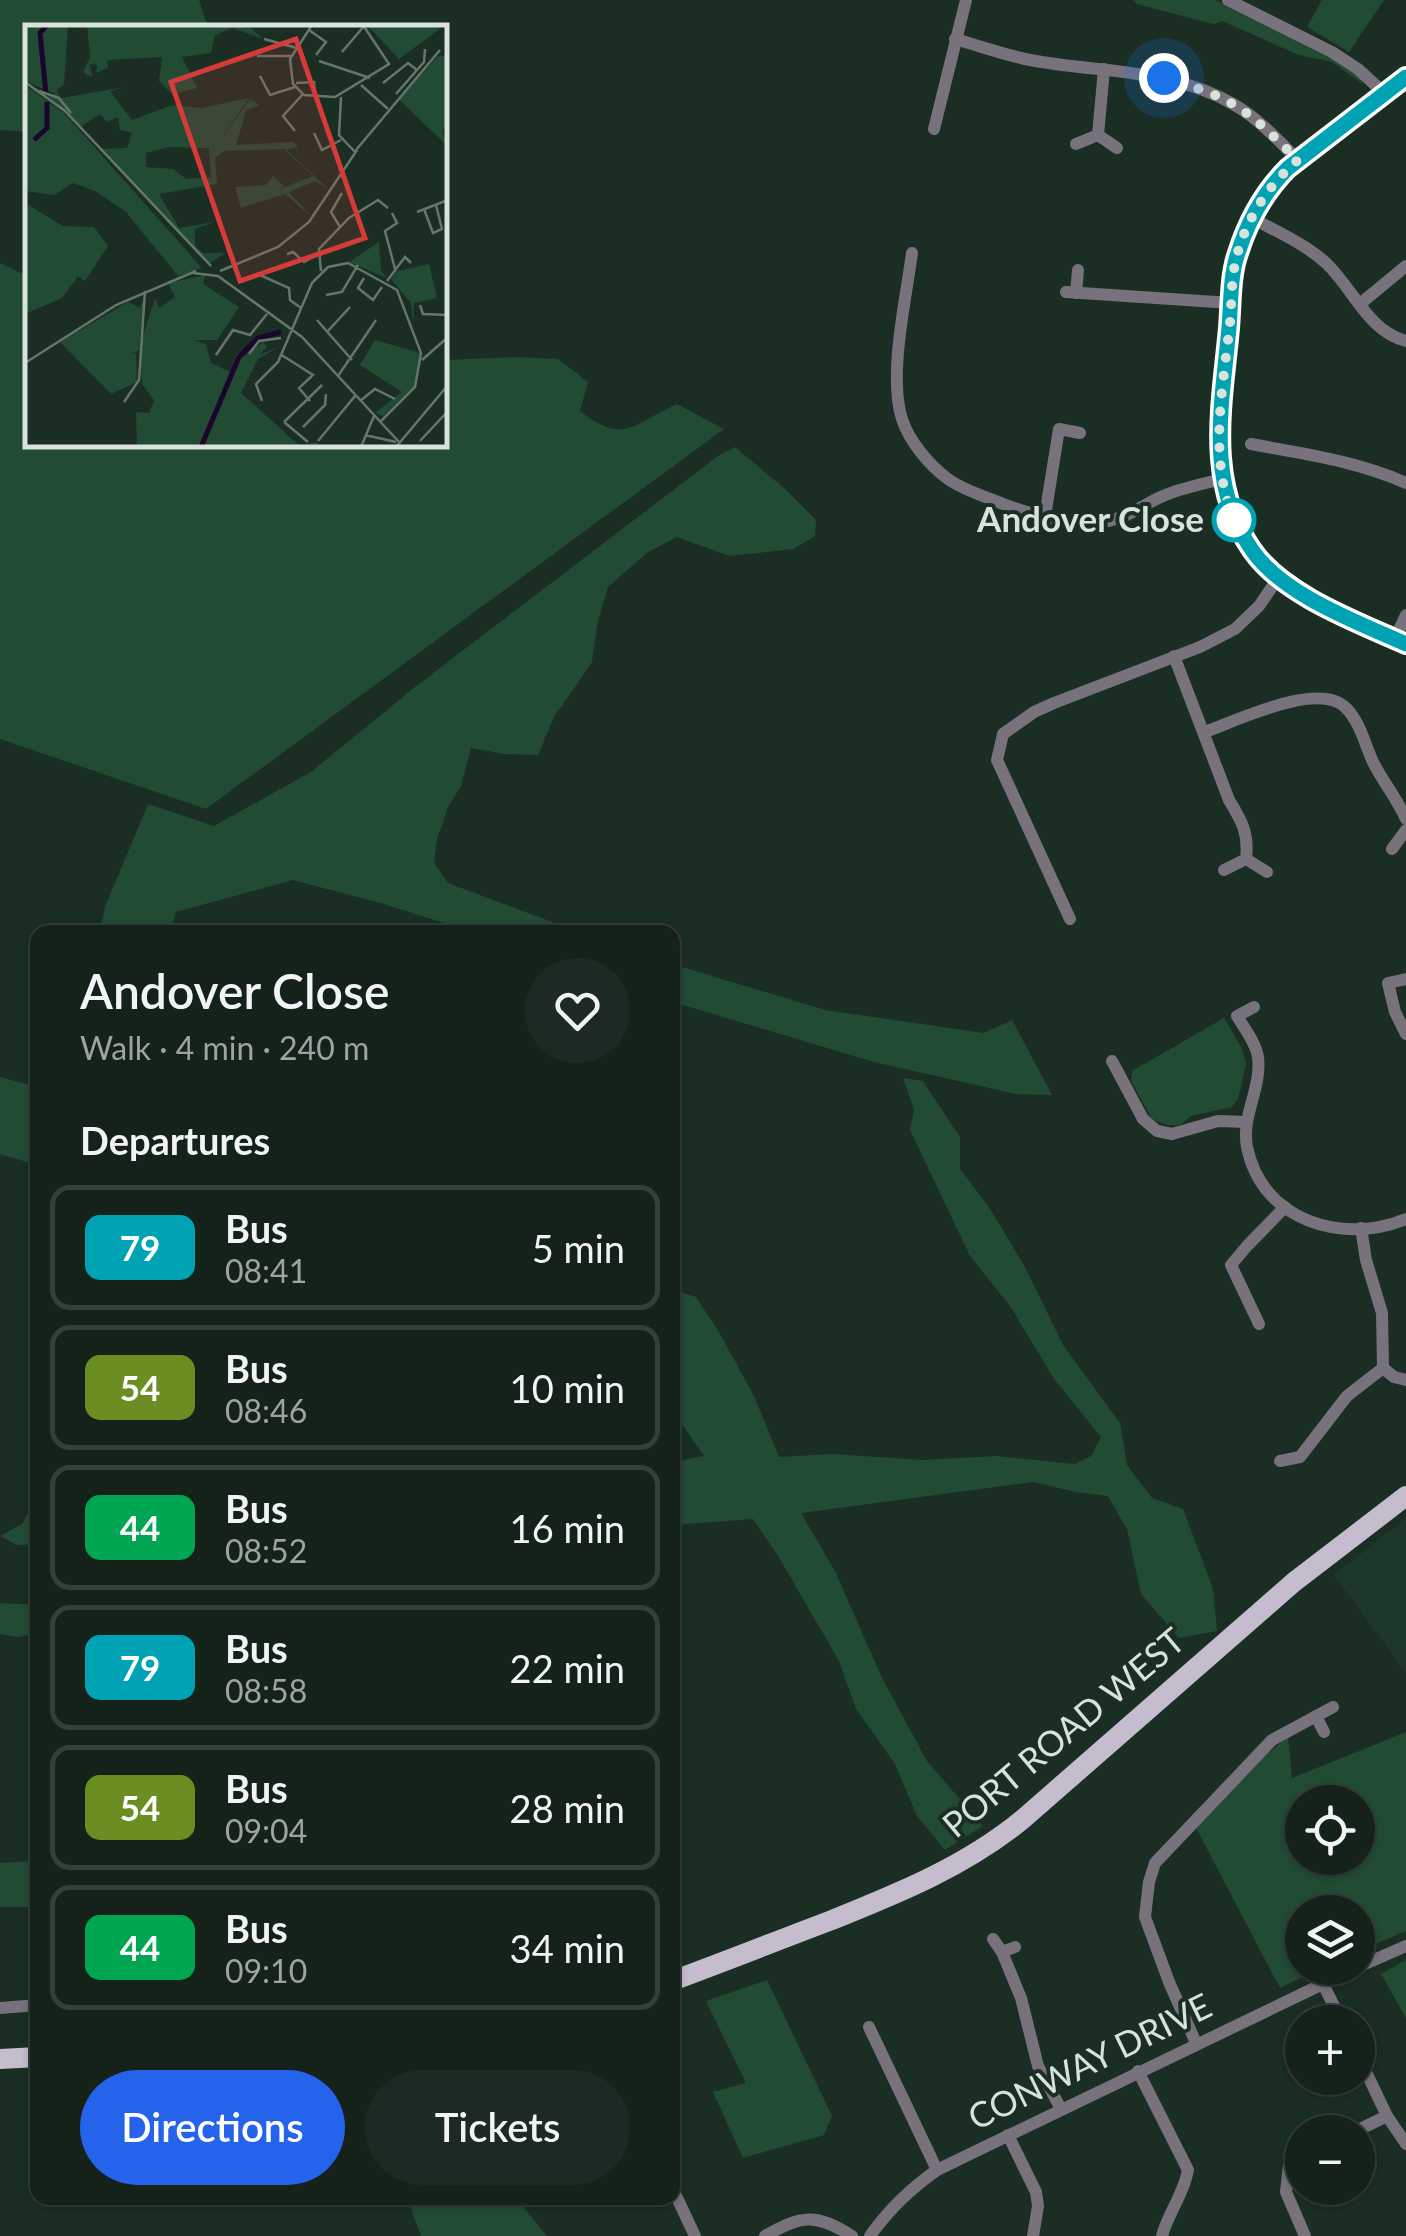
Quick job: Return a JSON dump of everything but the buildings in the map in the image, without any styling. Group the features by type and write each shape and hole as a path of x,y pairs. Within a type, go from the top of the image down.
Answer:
{"main road":[{"name":"PORT ROAD WEST","path":"680,1977 902,1892 988,1845 1023,1819 1279,1595 1406,1496"},
{"path":"0,2059 30,2057"}],"street":[{"path":"934,129 966,0"},
{"path":"1228,0 1332,52 1385,94"},
{"path":"955,39 1030,60 1164,78 1210,92 1261,125 1298,160"},
{"path":"1098,135 1104,69"},
{"path":"1406,77 1275,181 1252,218 1236,257 1219,438 1222,479 1232,516 1253,552 1278,578 1292,590 1400,642 1406,615"},
{"path":"1076,144 1098,135"},
{"path":"1098,135 1116,148"},
{"path":"1252,218 1326,264 1376,326 1406,341"},
{"path":"912,253 898,360 902,422 909,436 947,478 1006,505 1088,523 1128,515 1165,495 1222,479"},
{"path":"1360,304 1406,266"},
{"path":"1078,270 1071,293 1232,303"},
{"path":"1045,516 1058,429 1080,433"},
{"path":"1251,444 1347,462 1406,483"},
{"path":"1070,920 997,760 1003,734 1054,703 1235,630 1259,606 1278,578"},
{"path":"1174,656 1229,800 1240,818 1248,842 1246,858"},
{"path":"1204,732 1306,698 1327,698 1345,706 1406,819"},
{"path":"1392,849 1406,830"},
{"path":"1224,870 1246,858"},
{"path":"1246,858 1267,872"},
{"path":"1406,979 1388,982 1395,1012 1406,1034"},
{"path":"1254,1007 1237,1016 1258,1052 1246,1145 1254,1168 1272,1194 1284,1207 1315,1224 1340,1229 1406,1218"},
{"path":"1112,1061 1143,1119 1157,1132 1172,1134 1218,1121 1246,1122"},
{"path":"1260,1324 1231,1265 1284,1207"},
{"path":"1361,1228 1382,1314 1383,1368 1406,1380"},
{"path":"1280,1461 1300,1457 1347,1396 1383,1368"},
{"path":"1196,2044 1145,1917 1148,1882 1155,1862 1272,1740 1333,1708"},
{"path":"1316,1716 1324,1732"},
{"path":"993,1939 1008,1950 1038,2066 1061,2109"},
{"name":"CONWAY DRIVE","path":"1375,1959 1406,1946"},
{"name":"CONWAY DRIVE","path":"870,2236 906,2192 937,2170 1316,1985"},
{"path":"0,2008 30,2006"},
{"path":"869,2027 937,2170"},
{"path":"1138,2072 1188,2170 1162,2236"},
{"path":"1375,2091 1406,2144"},
{"path":"1375,2122 1387,2116"},
{"path":"1008,2135 1036,2192 1033,2236"},
{"path":"680,2205 694,2236"},
{"path":"1292,2205 1305,2236"},
{"path":"765,2236 808,2218 830,2222 852,2236"}],"shaded area":[{"path":"0,0 199,0 207,25 25,25 25,132 0,130"},
{"path":"1133,0 1215,0 1341,61 1365,82 1332,62 1299,55 1222,21 1209,23"},
{"path":"1322,0 1384,0 1349,52 1307,27"},
{"path":"0,263 25,275 25,448 448,448 448,360 518,357 558,359 588,382 580,411 608,427 629,428 677,404 724,429 206,809 0,739"},
{"path":"735,447 816,520 815,536 793,549 729,556 677,537 648,552 608,587 592,662 554,717 538,755 471,748 461,786 448,807 437,839 434,863 448,883 560,925 450,925 293,880 176,912 172,925 101,925 105,907 148,804 214,826 311,772 415,687"},
{"path":"680,966 825,1010 984,1033 1012,1020 1052,1095 1016,1094 874,1062 680,1004"},
{"path":"1224,1018 1242,1048 1246,1064 1238,1099 1232,1107 1191,1116 1180,1125 1152,1119 1131,1081 1132,1071"},
{"path":"0,1077 30,1085 30,1163 0,1154"},
{"path":"903,1078 923,1081 960,1137 960,1169 989,1207 1025,1267 1063,1345 1120,1423 1127,1465 1152,1498 1183,1509 1213,1589 1217,1631 1179,1638 1141,1594 1127,1529 1108,1496 1033,1482 801,1513 835,1571 882,1678 927,1761 983,1826 945,1850 917,1816 895,1764 856,1709 839,1661 753,1519 680,1524 680,1461 704,1456 680,1421 680,1292 696,1297 719,1332 754,1396 779,1457 833,1454 922,1460 996,1456 1075,1464 1091,1456 1101,1437 1054,1379 1010,1306 970,1256 910,1130 914,1110"},
{"path":"30,1510 30,1544 17,1545 0,1536 22,1524"},
{"path":"1406,1518 1406,1673 1334,1575"},
{"path":"0,1603 30,1605 30,1634 0,1634"},
{"path":"1406,1732 1406,1931 1375,1944 1375,1895 1285,1895 1286,1985 1280,1988 1194,1824 1204,1810 1288,1736 1292,1778"},
{"path":"30,1861 30,1907 0,1907 0,1863"},
{"path":"1406,1960 1406,2018 1381,1974"},
{"path":"767,1980 832,2116 824,2135 743,2158 713,2092 746,2083 706,2001"},
{"path":"410,2205 522,2205 547,2236 421,2236"}],"bus line":[{"name":"79","path":"1406,77 1288,168 1252,218 1236,257 1219,438 1222,479 1232,516 1253,552 1292,590 1406,644"}],"place":[{"name":"Andover Close","path":"1234,520"}],"route":[{"path":"1164,78 1210,92 1235,105 1298,160 1275,181 1263,199 1236,257 1219,438 1222,479 1234,520"}]}
